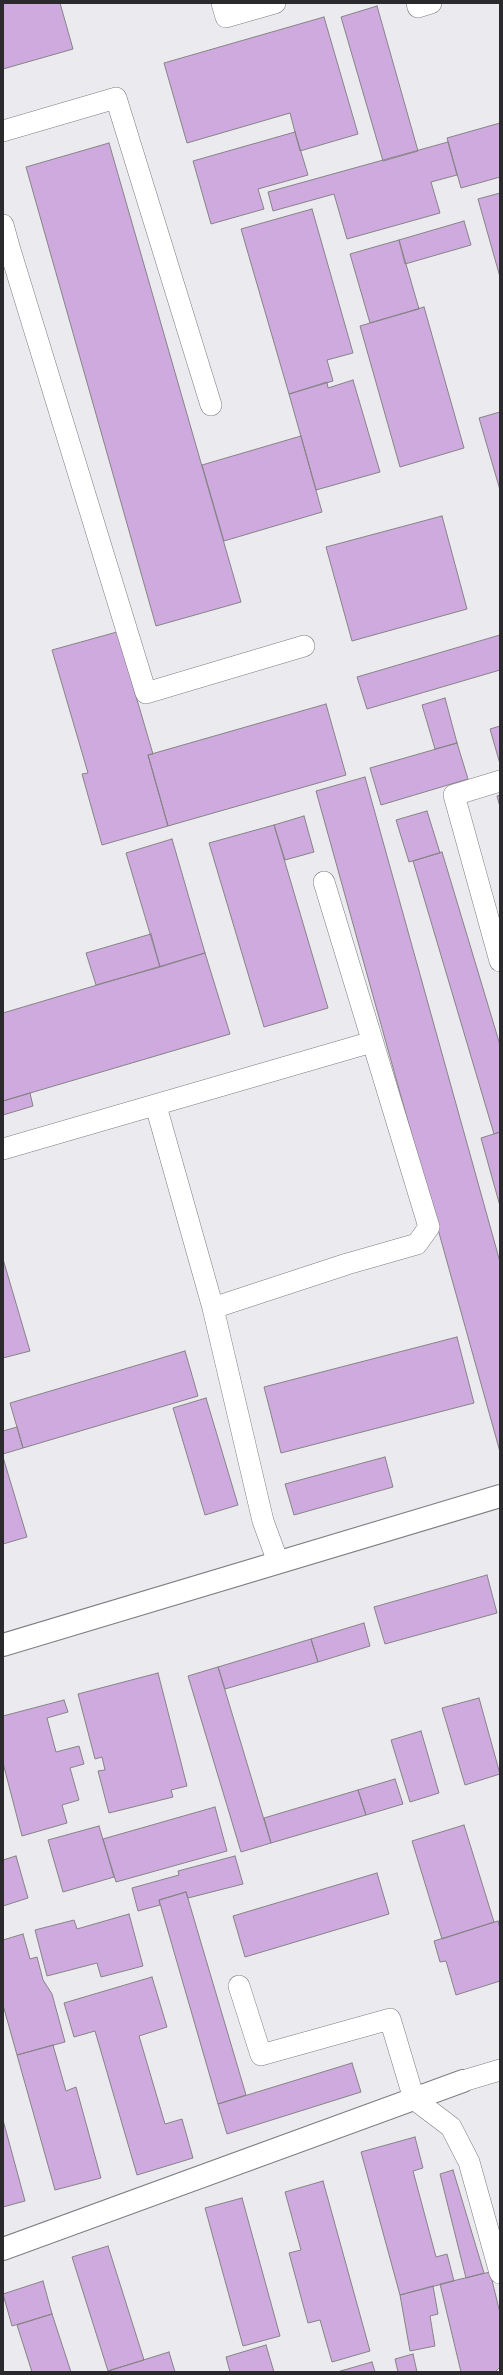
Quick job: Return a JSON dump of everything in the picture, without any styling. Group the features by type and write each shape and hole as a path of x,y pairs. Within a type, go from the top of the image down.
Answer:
{"street":[{"path":"3,1645 500,1496"},
{"path":"3,2249 464,2081"}],"lane":[{"path":"222,3 226,17 275,3"},
{"path":"417,3 418,6 431,3"},
{"path":"3,131 116,98 211,405"},
{"path":"3,225 7,251 146,693 304,646"},
{"path":"500,781 454,795 500,961"},
{"path":"213,1308 347,1264 417,1244 428,1227 324,882"},
{"path":"3,1149 156,1106 372,1042"},
{"path":"156,1106 213,1308 264,1521 278,1562"},
{"path":"239,1986 261,2055 390,2019 414,2099 451,2127 469,2162 500,2274"},
{"path":"464,2081 500,2070"}],"building":[{"path":"3,3 60,3 73,49 3,69"},
{"path":"377,6 418,151 383,161 341,17"},
{"path":"324,17 358,134 300,151 290,113 187,143 164,63"},
{"path":"500,123 500,177 461,188 447,138"},
{"path":"295,132 308,175 258,189 264,209 211,224 193,161"},
{"path":"448,142 457,175 431,182 440,213 347,239 334,194 273,211 268,192"},
{"path":"109,143 241,602 156,626 26,167"},
{"path":"500,193 500,277 478,199"},
{"path":"312,209 353,353 327,360 333,381 289,394 241,229"},
{"path":"464,221 471,245 405,264 399,240"},
{"path":"399,240 419,309 370,323 350,254"},
{"path":"424,307 464,448 400,467 360,326"},
{"path":"353,380 380,472 316,490 289,394 327,382 328,388"},
{"path":"500,412 500,490 479,418"},
{"path":"301,436 322,512 224,541 202,465"},
{"path":"442,516 467,609 352,641 326,547"},
{"path":"117,632 153,754 148,755 168,826 102,845 82,774 88,773 52,650"},
{"path":"500,635 500,670 367,709 357,677"},
{"path":"445,698 457,743 435,749 422,705"},
{"path":"326,704 346,775 168,826 148,755"},
{"path":"500,726 500,764 490,729"},
{"path":"457,743 468,779 381,805 370,768"},
{"path":"365,777 500,1262 500,1452 316,791"},
{"path":"500,795 500,807 497,796"},
{"path":"427,811 440,853 409,862 396,820"},
{"path":"304,816 314,852 285,860 274,825"},
{"path":"274,825 328,1008 264,1027 209,843"},
{"path":"172,839 205,953 160,967 126,853"},
{"path":"442,852 500,1045 500,1132 494,1134 413,861"},
{"path":"151,934 160,967 96,985 86,953"},
{"path":"205,953 230,1034 3,1101 3,1013"},
{"path":"30,1093 33,1106 3,1115 3,1101"},
{"path":"500,1132 500,1206 481,1138"},
{"path":"3,1259 30,1351 3,1358"},
{"path":"457,1337 474,1403 281,1453 264,1387"},
{"path":"185,1351 198,1396 23,1448 10,1403"},
{"path":"206,1398 238,1505 205,1515 173,1408"},
{"path":"17,1427 23,1448 3,1454 3,1431"},
{"path":"3,1457 27,1537 3,1544"},
{"path":"385,1457 393,1487 294,1515 285,1484"},
{"path":"487,1575 497,1613 385,1644 374,1607"},
{"path":"364,1623 370,1646 318,1662 311,1639"},
{"path":"311,1639 318,1662 225,1689 218,1667"},
{"path":"218,1667 271,1843 241,1852 188,1676"},
{"path":"158,1673 187,1786 171,1790 173,1797 109,1813 98,1771 105,1770 102,1757 95,1759 78,1694"},
{"path":"479,1698 500,1774 465,1785 442,1708"},
{"path":"64,1700 68,1712 47,1718 56,1752 79,1746 84,1764 70,1768 79,1800 62,1805 67,1823 22,1836 3,1763 3,1716"},
{"path":"421,1731 439,1793 410,1802 391,1740"},
{"path":"395,1779 403,1804 366,1815 358,1790"},
{"path":"358,1790 366,1815 271,1843 264,1818"},
{"path":"215,1807 227,1851 116,1882 103,1839"},
{"path":"464,1825 494,1922 442,1939 412,1841"},
{"path":"99,1826 114,1877 63,1892 48,1840"},
{"path":"16,1856 28,1898 3,1906 3,1860"},
{"path":"235,1856 243,1884 188,1898 186,1892 159,1900 160,1905 138,1911 132,1888 179,1875 178,1871"},
{"path":"377,1873 389,1914 245,1957 233,1916"},
{"path":"186,1892 246,2095 218,2104 159,1900"},
{"path":"129,1914 143,1966 101,1977 97,1963 47,1976 35,1930 74,1920 77,1929"},
{"path":"498,1921 500,1928 500,1981 456,1995 446,1961 440,1962 434,1941"},
{"path":"23,1934 30,1959 37,1957 43,1980 52,1994 65,2042 17,2055 3,2005 3,1940"},
{"path":"152,1977 167,2027 139,2036 165,2124 182,2119 193,2158 137,2175 95,2031 74,2037 64,2003"},
{"path":"53,2045 66,2091 76,2087 101,2178 55,2190 17,2055"},
{"path":"352,2063 361,2092 227,2134 218,2104"},
{"path":"3,2120 25,2201 3,2207"},
{"path":"415,2137 423,2168 413,2171 436,2257 447,2254 454,2281 400,2295 361,2152"},
{"path":"453,2170 484,2273 466,2278 440,2174"},
{"path":"323,2181 370,2351 332,2362 320,2320 308,2323 289,2253 301,2250 285,2192"},
{"path":"242,2198 280,2336 243,2346 205,2208"},
{"path":"108,2246 144,2360 108,2371 72,2257"},
{"path":"490,2272 500,2313 500,2367 495,2372 461,2372 440,2284"},
{"path":"43,2281 52,2314 12,2326 3,2294"},
{"path":"433,2286 438,2314 430,2316 435,2346 410,2351 400,2295"},
{"path":"52,2314 71,2372 32,2372 17,2325"},
{"path":"266,2345 274,2372 230,2372 226,2357"},
{"path":"169,2352 175,2372 108,2372 108,2371"},
{"path":"413,2354 417,2372 398,2372 395,2359"},
{"path":"372,2362 375,2372 337,2372"}]}
